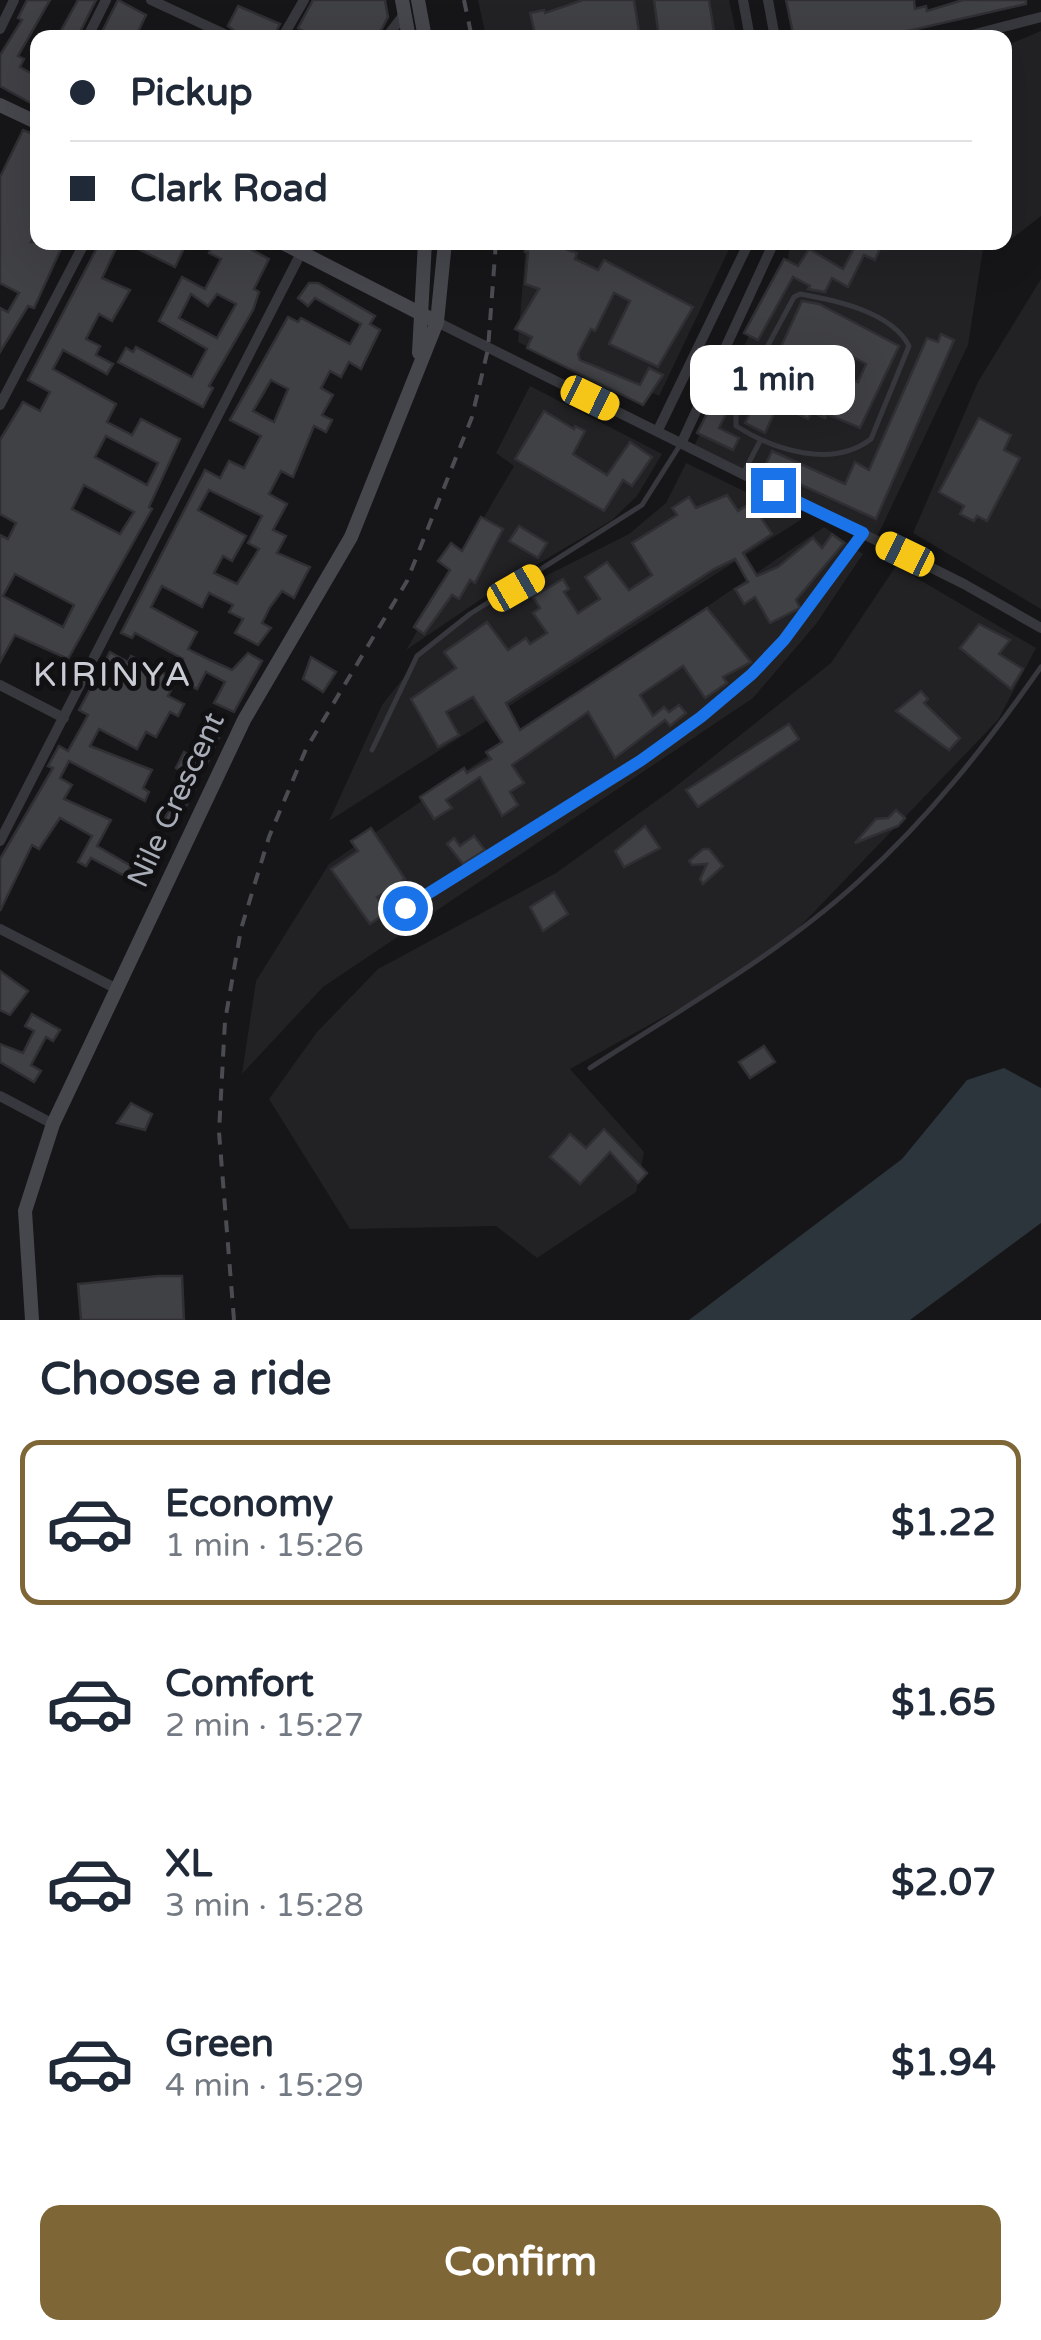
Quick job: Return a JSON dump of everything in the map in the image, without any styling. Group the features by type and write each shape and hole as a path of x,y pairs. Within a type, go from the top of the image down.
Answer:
{"street":[{"path":"2,21 14,0"},
{"path":"90,30 106,0"},
{"path":"150,0 216,30"},
{"path":"287,30 304,0"},
{"path":"418,0 424,30"},
{"path":"743,0 749,30"},
{"path":"768,0 774,30"},
{"path":"391,30 404,7"},
{"path":"991,30 1041,17"},
{"path":"0,105 30,119"},
{"path":"0,405 81,250"},
{"path":"298,250 863,533 1041,628"},
{"path":"419,358 424,250"},
{"path":"437,322 444,250"},
{"path":"658,430 745,250"},
{"path":"680,444 771,250"},
{"path":"0,841 302,252"},
{"path":"731,285 752,294"},
{"name":"Nile Crescent","path":"32,1320 25,1211 53,1124 244,720 339,564 377,477 419,358 437,322"},
{"path":"0,685 64,718"},
{"path":"0,929 117,989"},
{"path":"0,1096 53,1124"}],"lane":[{"path":"794,297 829,299 877,317 904,335 908,358 872,440 858,450 822,456 760,441 736,426 734,416 794,297"},
{"path":"743,475 760,441"},
{"path":"372,750 417,656 470,614 642,505 680,444"},
{"path":"405,908 624,771 701,717 752,674 784,640 863,533"},
{"path":"590,1068 792,936 859,882 954,782 1041,667"}],"shaded area":[{"path":"478,0 729,0 735,30 484,30"},
{"path":"1041,31 1041,216 1012,238 1012,43"},
{"path":"525,250 729,250 659,396 545,341 540,353 518,342"},
{"path":"789,250 983,250 968,345 877,537 693,448"},
{"path":"1041,279 1041,609 913,533 978,382"},
{"path":"530,386 662,454 637,496 612,520 499,587 406,650 514,466 496,453"},
{"path":"686,463 802,519 329,821 382,705 427,648 470,614 629,534 666,503"},
{"path":"824,527 863,554 816,624 753,698 323,987 242,1074 256,981 329,864"},
{"path":"896,566 1036,648 998,720 792,935 696,999 570,1069 644,1152 636,1192 537,1258 496,1226 350,1229 269,1099 317,1032 378,969 556,873 670,791 831,663"},
{"path":"1004,1068 1041,1088 1041,1223 910,1320 689,1320 902,1159 967,1080"}],"building":[{"path":"27,0 50,0 18,56 24,59 20,67 30,73 30,103 0,86 0,55 22,20 18,18"},
{"path":"78,0 96,0 81,30 61,30"},
{"path":"118,0 146,15 139,30 103,30"},
{"path":"313,0 385,0 388,17 381,30 298,28"},
{"path":"583,0 634,0 639,30 534,30 530,13 545,13"},
{"path":"654,0 709,0 714,30 658,30"},
{"path":"786,0 914,0 915,9 926,6 927,11 963,0 1026,0 1026,4 912,30 792,30"},
{"path":"238,6 280,24 277,30 233,30 228,26"},
{"path":"23,130 30,133 30,250 60,250 34,308 28,306 0,352 0,308 8,312 19,293 0,283 0,177"},
{"path":"96,250 115,250 102,278 130,290 112,321 99,314 86,339 100,346 96,355 113,364 107,374 63,350 53,369 116,404 107,422 132,435 141,419 180,439 149,507 152,509 68,659 15,635 0,662 0,535 8,539 16,523 0,514 0,440 23,402 40,411 50,392 28,380","holes":["106,436 158,463 147,485 95,457","84,485 134,512 120,534 72,509","15,574 74,605 63,627 3,596"]},
{"path":"140,250 183,250 175,267"},
{"path":"210,250 252,250 269,259 254,289 259,292 253,310 209,386 213,388 203,407 118,362 126,348 133,352 136,347 192,377 207,349 159,321 182,277 205,289 221,259 209,253","holes":["191,294 208,306 217,294 236,304 217,338 179,318"]},
{"path":"569,250 577,253 575,259 598,270 604,260 693,307 658,367 609,344 630,301 614,293 578,354 580,360 640,385 649,368 663,375 643,405 527,348 532,337 515,329 539,289 525,284 525,252"},
{"path":"811,250 843,269 853,250 879,250 875,260 864,255 848,287 832,278 825,292 808,289 810,286 793,277 758,340 744,333 784,259 798,266"},
{"path":"309,283 318,283 375,316 370,324 380,330 361,369 349,362 341,377 330,371 321,388 333,395 322,415 332,420 326,432 314,426 293,477 281,471 269,494 287,504 273,530 286,536 277,553 310,567 294,598 282,591 270,607 262,623 271,628 258,645 235,633 243,619 229,612 233,605 209,593 202,607 162,586 151,607 197,632 188,649 210,660 232,670 248,653 262,661 234,712 214,703 225,682 206,672 197,689 174,677 183,659 135,633 132,638 121,633 205,470 220,478 229,461 244,468 261,436 230,420 288,317 298,322 301,318 350,344 361,324 315,298 308,306 298,298","holes":["271,380 288,389 274,422 253,411","209,490 262,516 248,543 259,549 237,584 214,573 223,556 232,561 246,536 198,510"]},
{"path":"802,301 819,304 899,346 860,428 827,414 825,418 812,412 808,419 778,405 765,433 745,423 769,374 820,401 833,371 858,382 866,364 840,350 831,368 803,354 800,360 779,351"},
{"path":"941,334 954,340 876,519 764,468 772,451 845,484 855,462 869,470 927,338 938,342"},
{"path":"737,356 751,364 719,428 739,438 733,450 697,433"},
{"path":"544,411 574,429 575,426 585,431 573,454 607,475 630,442 652,457 632,486 623,480 604,511 515,459"},
{"path":"979,418 1011,435 1004,450 1020,458 987,521 977,516 974,521 960,514 964,506 939,492"},
{"path":"727,495 738,511 751,503 772,534 743,553 757,576 778,567 813,538 822,548 832,534 844,543 796,600 800,608 770,623 755,597 744,604 735,589 748,582 735,559 714,569 506,703 520,730 707,608 751,662 723,677 727,683 705,698 683,666 640,695 653,716 664,707 669,712 679,705 686,713 670,726 665,720 615,758 588,712 512,765 524,783 510,792 518,805 502,816 480,777 446,800 452,808 434,819 420,797 464,768 467,773 491,759 486,752 502,742 473,697 446,712 459,735 438,747 411,699 456,668 444,652 487,622 508,650 526,638 530,644 547,633 533,613 540,608 533,597 563,579 569,589 564,592 578,613 600,599 585,577 607,562 629,590 652,575 632,543 677,515 672,508 689,497 696,508"},
{"path":"481,517 503,529 475,583 470,580 459,599 452,595 424,634 414,627 450,570 438,561 451,543 462,551"},
{"path":"519,526 547,543 538,558 509,541"},
{"path":"979,624 1010,640 999,654 1023,669 1011,689 960,648"},
{"path":"110,652 128,662 131,656 176,680 168,696 184,704 178,716 170,712 156,737 146,732 137,749 99,729 90,746 152,770 143,788 149,792 145,801 69,761 60,778 72,785 64,799 111,820 97,846 131,866 125,876 91,858 86,866 78,862 92,836 60,818 39,849 32,845 0,911 0,859 53,768 48,766 59,746 68,751 88,715 79,710"},
{"path":"311,657 336,672 323,692 303,679"},
{"path":"921,691 928,699 924,703 960,738 949,750 896,711"},
{"path":"789,724 799,739 698,807 686,790"},
{"path":"208,731 219,737 206,766 202,764 195,778 176,768 184,752 193,757"},
{"path":"186,779 197,785 175,827 165,818"},
{"path":"896,810 905,818 898,826 855,843 876,819 888,818"},
{"path":"645,826 660,848 624,867 615,851"},
{"path":"371,828 405,879 377,897 387,912 370,924 331,869 358,851 351,841"},
{"path":"474,836 485,850 463,864 447,844 454,838 460,846"},
{"path":"703,849 709,849 723,866 703,884 700,879 707,864 692,865 689,861"},
{"path":"554,892 568,914 543,931 530,907"},
{"path":"0,971 28,991 10,1015 0,1010"},
{"path":"32,1014 60,1030 53,1041 46,1037 31,1065 41,1071 34,1082 0,1062 0,1044 23,1053 34,1031 25,1026"},
{"path":"764,1046 775,1062 750,1078 739,1062"},
{"path":"131,1103 152,1114 145,1130 117,1123"},
{"path":"604,1129 647,1173 638,1183 610,1152 580,1184 550,1157 570,1134 586,1148"},
{"path":"182,1276 184,1320 81,1320 78,1284"}],"railway":[{"path":"464,0 470,30"},
{"path":"234,1320 219,1132 225,1021 241,929 269,837 306,749 407,581 472,417 488,349 495,250"}],"district":[{"name":"KIRINYA","path":"113,675"}],"route":[{"path":"405,908 640,761 701,717 752,674 784,640 863,533 773,490"}]}
